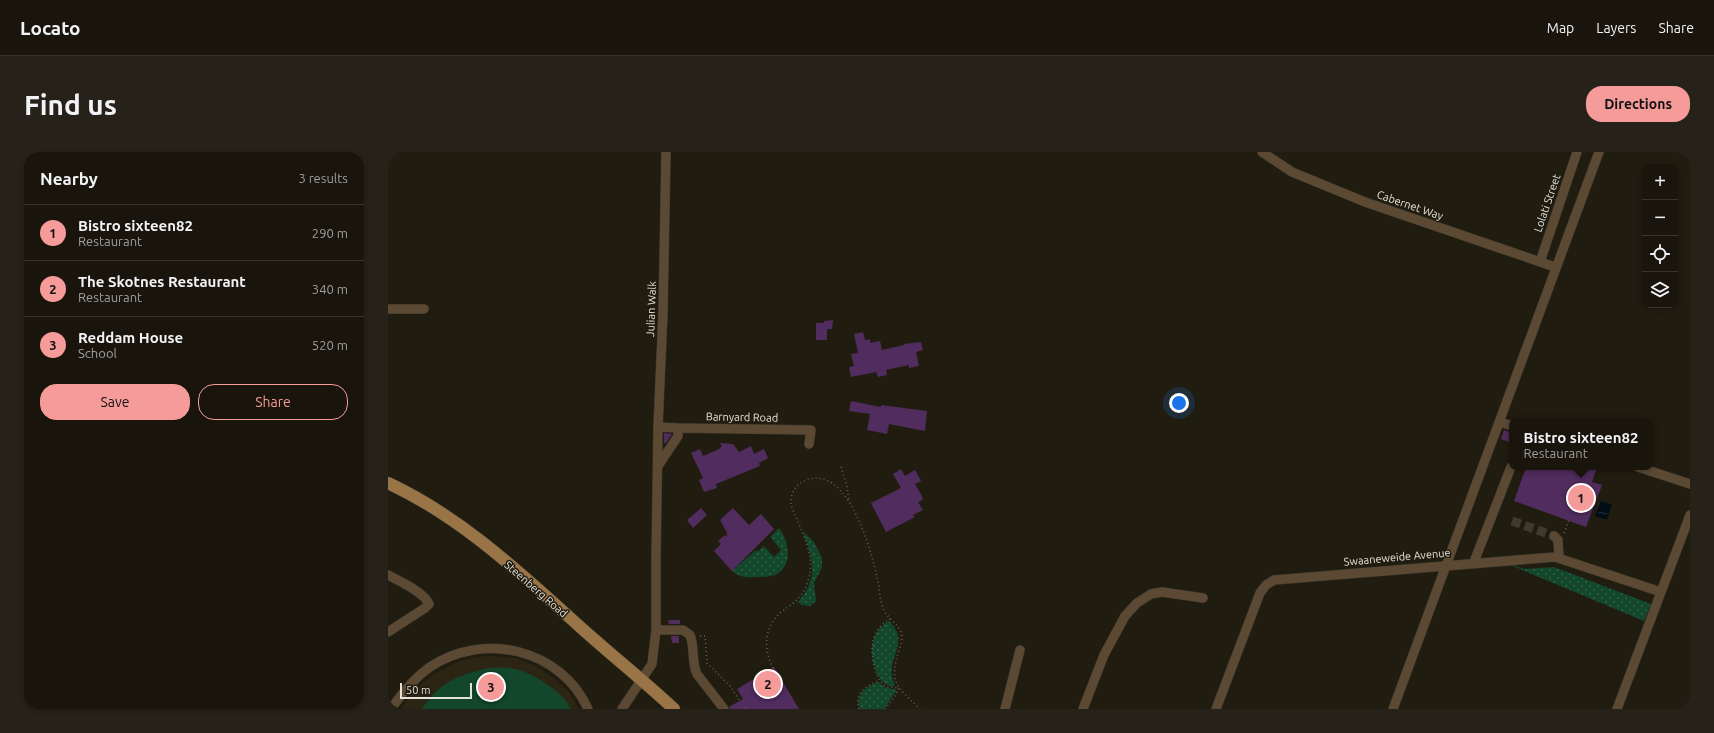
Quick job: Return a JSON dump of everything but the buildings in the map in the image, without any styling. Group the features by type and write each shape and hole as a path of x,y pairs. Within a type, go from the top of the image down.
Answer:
{"main road":[{"name":"Steenberg Road","path":"388,482 421,499 460,525 493,551 643,680 674,709"}],"street":[{"name":"Julian Walk","path":"622,709 643,680 653,660 656,630 658,427 663,313 666,152"},
{"name":"Cabernet Way","path":"1262,152 1292,172 1365,202 1556,267"},
{"name":"Lolati Street","path":"1540,262 1577,152"},
{"path":"1393,709 1448,564 1599,152"},
{"path":"388,309 424,309"},
{"path":"1500,422 1509,425"},
{"name":"Barnyard Road","path":"658,427 811,430 809,444"},
{"path":"658,466 678,436 678,428"},
{"path":"1474,562 1510,470"},
{"path":"1647,470 1690,484"},
{"path":"1617,709 1689,521"},
{"path":"1556,538 1558,557"},
{"name":"Swaaneweide Avenue","path":"1216,709 1260,592 1271,581 1279,579 1448,564 1558,557 1661,592"},
{"path":"388,575 421,595 429,604 388,632"},
{"path":"1082,709 1104,655 1125,616 1137,603 1152,594 1162,592 1202,598"},
{"path":"656,630 682,630 690,635 694,669 724,709"},
{"path":"391,709 412,682 431,666 457,653 483,648 498,648 522,652 545,661 569,680 579,692 588,709"},
{"path":"1005,709 1020,650"}],"path":[{"path":"841,467 847,486 850,504"},
{"path":"773,668 768,658 766,644 770,626 780,613 802,594 808,582 811,571 808,551 791,505 791,499 798,485 807,479 820,477 834,484 850,504 866,538 874,561 883,608 901,632 902,640 894,666 895,681 906,696 920,709"},
{"path":"1556,538 1561,539 1568,520"},
{"path":"890,619 877,630 872,643 872,655 880,681 887,688 899,688"},
{"path":"698,636 705,636 707,663 730,686 740,701"},
{"path":"859,709 857,699 862,691 869,684 880,681"},
{"path":"885,709 894,698 899,688"}],"shaded area":[{"path":"489,656 516,658 536,666 556,680 569,692 579,709 401,709 412,694 436,673 460,661"}],"green space":[{"path":"779,528 785,540 788,553 785,566 781,571 770,576 743,577 732,571 756,550 757,552 764,546 774,557 781,550 770,537"},
{"path":"803,531 814,542 822,558 822,567 814,583 816,601 810,606 802,605 798,602 805,593 812,576 811,559"},
{"path":"1508,564 1525,569 1554,567 1651,604 1644,621"},
{"path":"889,621 896,629 898,637 898,644 892,667 892,676 895,686 889,686 880,678 874,666 872,653 875,635"},
{"path":"488,668 515,669 534,676 556,691 571,709 422,709 436,692 450,681"},
{"path":"879,682 884,687 897,690 884,709 860,709 860,695 866,688"}],"water":[{"path":"1601,501 1612,505 1607,520 1595,516"}],"tunnel":[{"path":"1512,521 1554,536"}],"place":[{"name":"Bistro sixteen82","path":"1581,498"},
{"name":"The Skotnes Restaurant","path":"768,684"},
{"name":"Reddam House","path":"491,687"}]}
